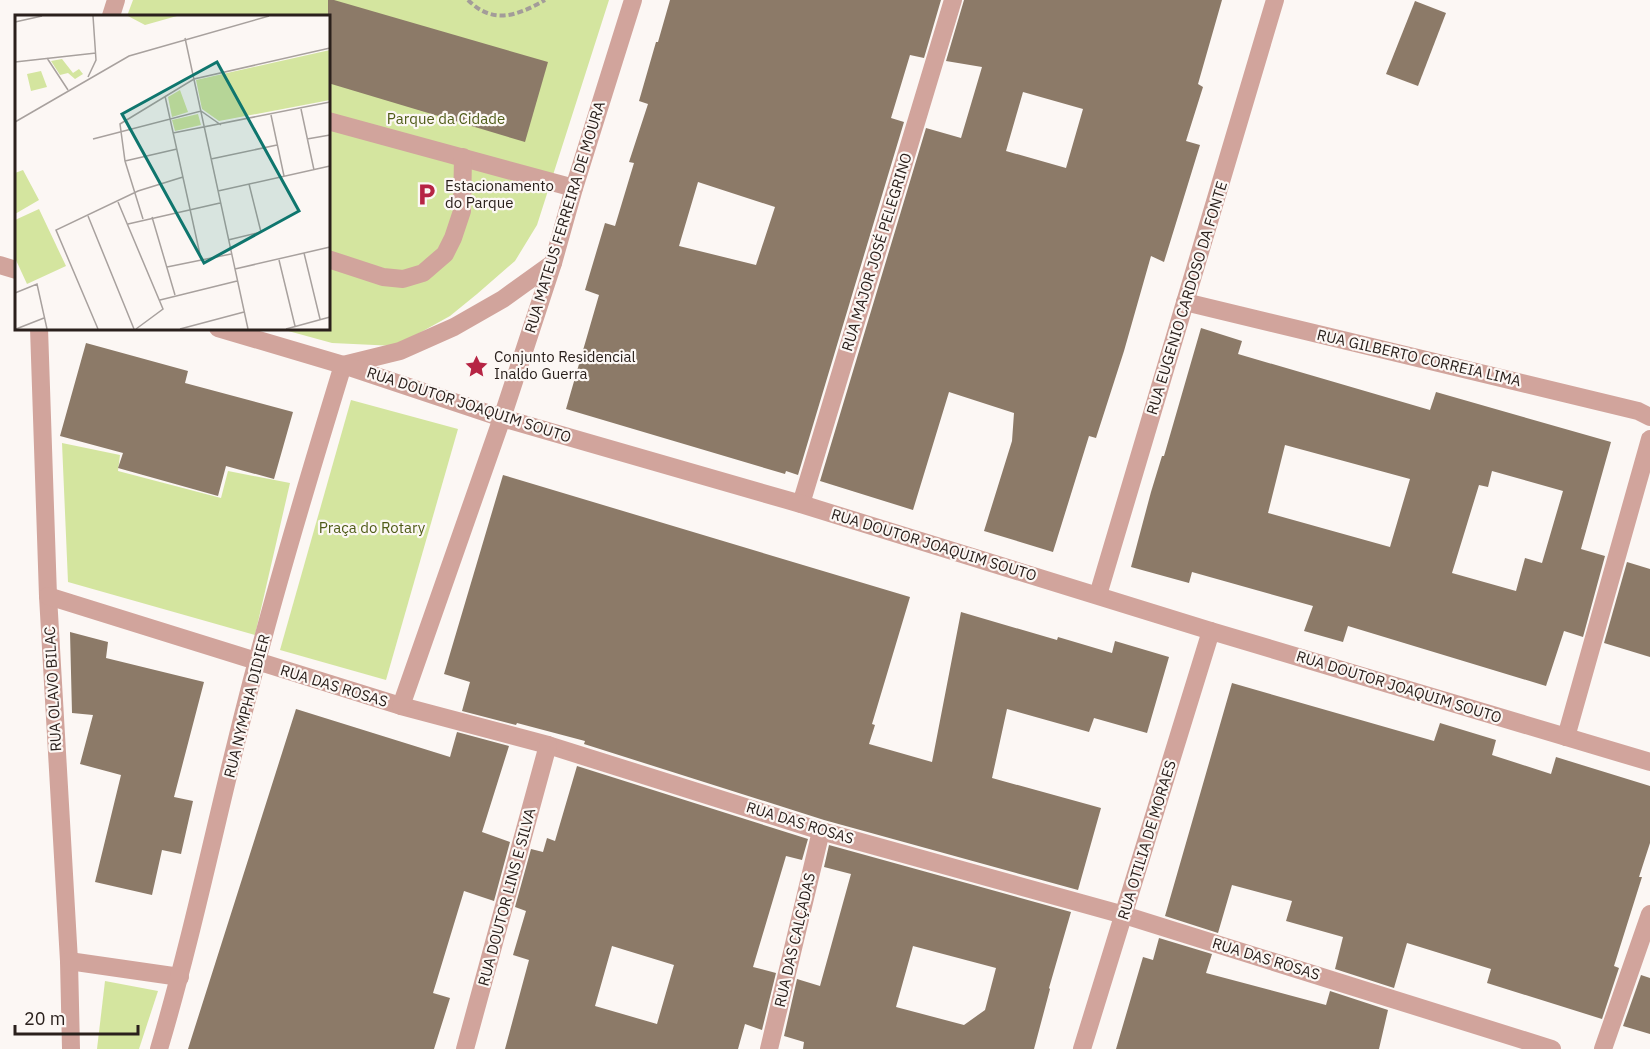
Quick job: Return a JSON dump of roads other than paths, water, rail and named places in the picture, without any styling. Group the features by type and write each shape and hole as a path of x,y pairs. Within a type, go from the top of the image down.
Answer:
{"street":[{"path":"111,15 116,0"},
{"name":"RUA MATEUS FERREIRA DE MOURA","path":"401,706 502,418 553,263 633,0"},
{"name":"RUA MAJOR JOSÉ PELEGRINO","path":"801,504 953,0"},
{"name":"RUA EUGENIO CARDOSO DA FONTE","path":"1098,595 1275,0"},
{"path":"330,122 574,188"},
{"path":"330,260 383,277 403,279 423,273 445,254 453,238 462,211 463,157"},
{"path":"343,365 400,351 454,327 502,299 553,263"},
{"path":"0,265 15,270"},
{"name":"RUA GILBERTO CORREIA LIMA","path":"1185,302 1638,411 1650,417"},
{"name":"RUA OLAVO BILAC","path":"39,330 48,596 69,961 71,1049"},
{"name":"RUA DOUTOR JOAQUIM SOUTO","path":"225,330 343,365 502,418 801,504 1211,631 1650,762"},
{"name":"RUA NYMPHA DIDIER","path":"159,1049 180,977 256,662 343,365"},
{"path":"1566,737 1650,439"},
{"name":"RUA DAS ROSAS","path":"48,596 401,706 548,745 821,831 1124,915 1552,1049"},
{"name":"RUA OTILIA DE MORAES","path":"1082,1049 1211,631"},
{"name":"RUA DOUTOR LINS E SILVA","path":"465,1049 548,745"},
{"name":"RUA DAS CALÇADAS","path":"769,1049 821,831"},
{"path":"1603,1049 1650,914"},
{"path":"69,961 180,977"}],"place":[{"name":"Estacionamento do Parque","path":"427,195"},
{"name":"Conjunto Residencial Inaldo Guerra","path":"476,366"}],"park label":[{"name":"Parque da Cidade","path":"446,119"},
{"name":"Praça do Rotary","path":"372,528"}]}
